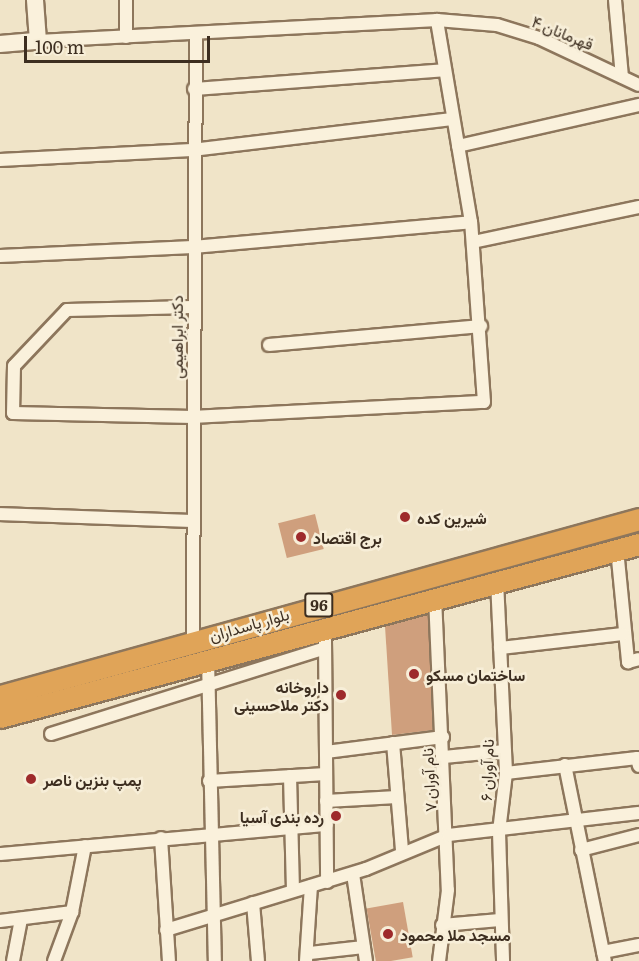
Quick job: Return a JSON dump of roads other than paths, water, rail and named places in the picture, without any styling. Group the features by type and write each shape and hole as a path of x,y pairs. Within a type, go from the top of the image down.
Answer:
{"highway":[{"name":"بلوار پاسداران","path":"0,696 193,640 639,519"},
{"name":"بلوار پاسداران","path":"0,717 208,659 325,637 435,597 639,544"}],"street":[{"path":"0,44 38,41 35,0"},
{"path":"126,0 126,37"},
{"path":"615,0 622,77"},
{"path":"192,307 67,310 14,366 13,412 193,417 484,402 481,326 471,222 436,20"},
{"name":"قهرمانان ۴","path":"38,41 436,20 497,25 539,38 639,86"},
{"name":"دکتر ابراهیمی","path":"193,640 192,150 196,33"},
{"path":"194,89 444,70"},
{"path":"458,146 639,105"},
{"path":"0,160 192,150 452,119"},
{"path":"473,242 639,207"},
{"path":"0,256 193,247 471,222"},
{"path":"269,345 481,326"},
{"path":"0,514 193,521"},
{"path":"617,549 623,634 628,662 639,659"},
{"name":"نام آوران ۶","path":"497,581 506,773 499,832 503,961"},
{"name":"نام آوران ۷","path":"435,597 448,835 448,890 438,961"},
{"path":"500,648 623,634"},
{"path":"51,734 208,682 325,637 327,882"},
{"path":"208,659 209,781 215,961"},
{"path":"326,752 443,737"},
{"path":"393,743 402,851"},
{"path":"444,758 505,751"},
{"path":"506,773 637,758 639,766"},
{"path":"565,765 574,820 604,957 639,945"},
{"path":"209,781 326,774"},
{"path":"290,776 293,890"},
{"path":"327,801 397,797"},
{"path":"166,930 293,890 353,874 402,851 448,835 499,832 574,820 639,813"},
{"path":"0,854 212,832 291,825 327,825"},
{"path":"581,850 639,835"},
{"path":"162,838 169,961"},
{"path":"54,961 72,912 85,846"},
{"path":"353,874 366,961"},
{"path":"311,886 308,957 364,947"},
{"path":"253,903 258,961"},
{"path":"0,921 72,912"},
{"path":"13,961 21,919"},
{"path":"442,925 500,920"}],"place":[{"name":"شیرین کده","path":"405,517"},
{"name":"برج اقتصاد","path":"301,537"},
{"name":"ساختمان مسکو","path":"414,674"},
{"name":"داروخانه دکتر ملاحسینی","path":"341,695"},
{"name":"پمپ بنزین ناصر","path":"31,779"},
{"name":"رده بندی آسیا","path":"336,816"},
{"name":"مسجد ملا محمود","path":"388,934"}]}
